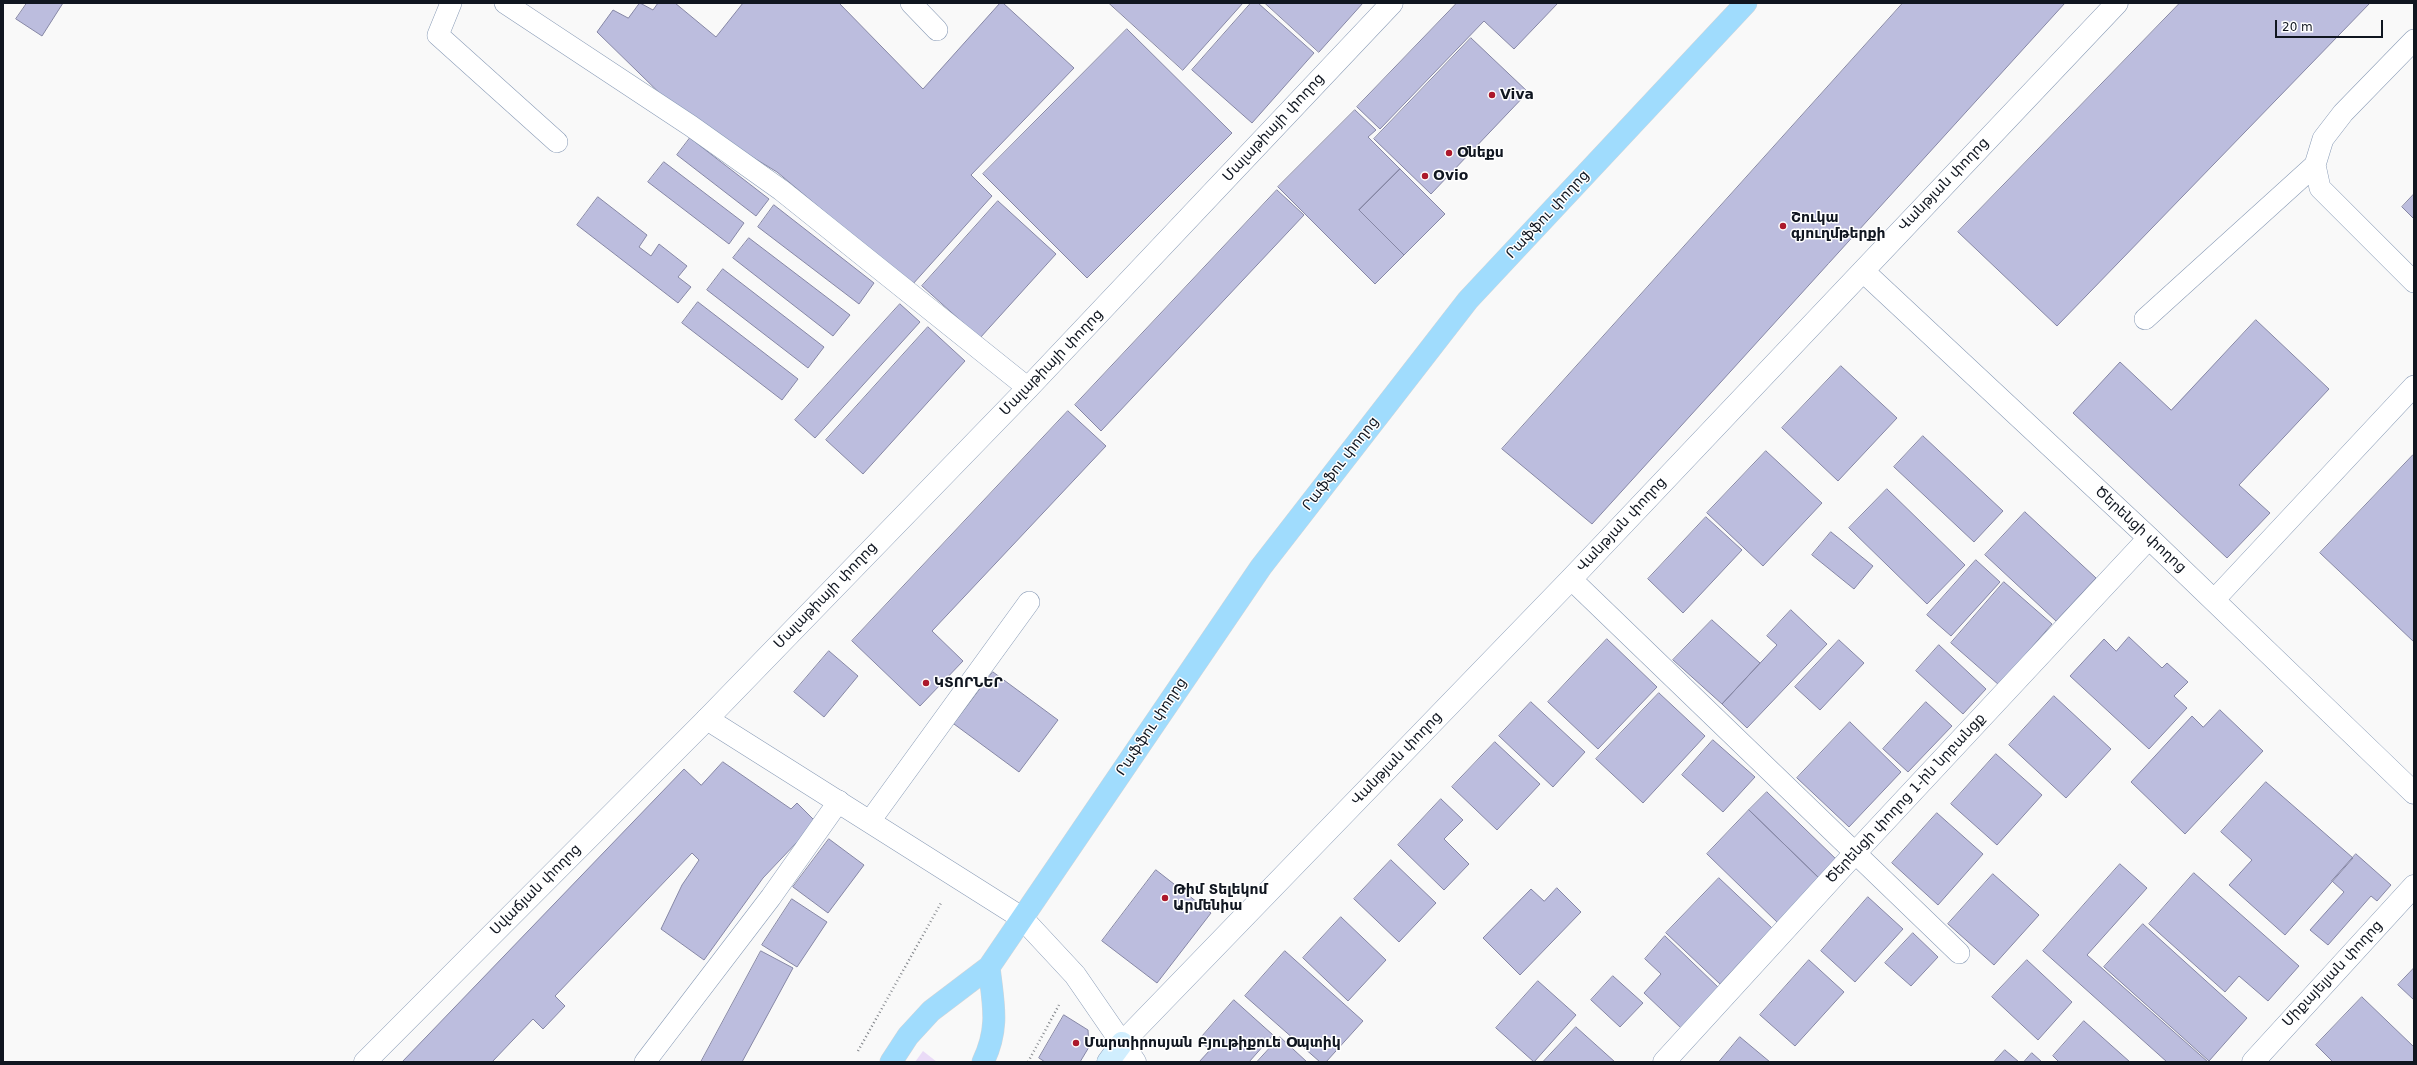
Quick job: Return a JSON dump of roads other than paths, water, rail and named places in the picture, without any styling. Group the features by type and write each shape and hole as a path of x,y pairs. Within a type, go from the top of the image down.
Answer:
{"main road":[{"name":"Րաֆֆու փողոց","path":"891,1062 908,1036 931,1011 989,967 1261,567 1468,300 1746,3"},
{"path":"983,1062 992,1043 994,1017 989,967"},
{"path":"1108,1062 1122,1043"}],"street":[{"name":"Մալաթիայի փողոց","path":"707,719 1028,388 1392,3"},
{"name":"Վանթյան փողոց","path":"1122,1043 1571,579 1862,270 2117,3"},
{"name":"Ծերենցի փողոց","path":"1862,270 2149,538 2414,793"},
{"name":"Ծերենցի փողոց 1-ին նրբանցք","path":"1664,1062 1856,852 2149,538"},
{"path":"707,719 1022,918 1075,975 1135,1062"},
{"name":"Սվաճյան փողոց","path":"365,1062 707,719"},
{"name":"Միքայելյան փողոց","path":"2252,1062 2414,886"}],"lane":[{"path":"451,3 438,35 557,142"},
{"path":"505,3 692,126 782,190 1028,388"},
{"path":"911,3 937,30"},
{"path":"2414,40 2343,113 2323,139 2315,165 2320,188 2414,282"},
{"path":"2145,319 2315,165"},
{"path":"2214,600 2414,386"},
{"path":"1571,579 1856,852 1959,953"},
{"path":"870,821 1029,602"},
{"path":"645,1062 771,897 839,801"}],"place":[{"name":"Viva","path":"1492,95"},
{"name":"Օնեքս","path":"1449,153"},
{"name":"Ovio","path":"1425,176"},
{"name":"Շուկա գյուղմթերքի","path":"1783,226"},
{"name":"ԿՏՈՐՆԵՐ","path":"926,683"},
{"name":"Թիմ Տելեկոմ Արմենիա","path":"1165,898"},
{"name":"Մարտիրոսյան Բյութիքուե Օպտիկ","path":"1076,1043"}]}
